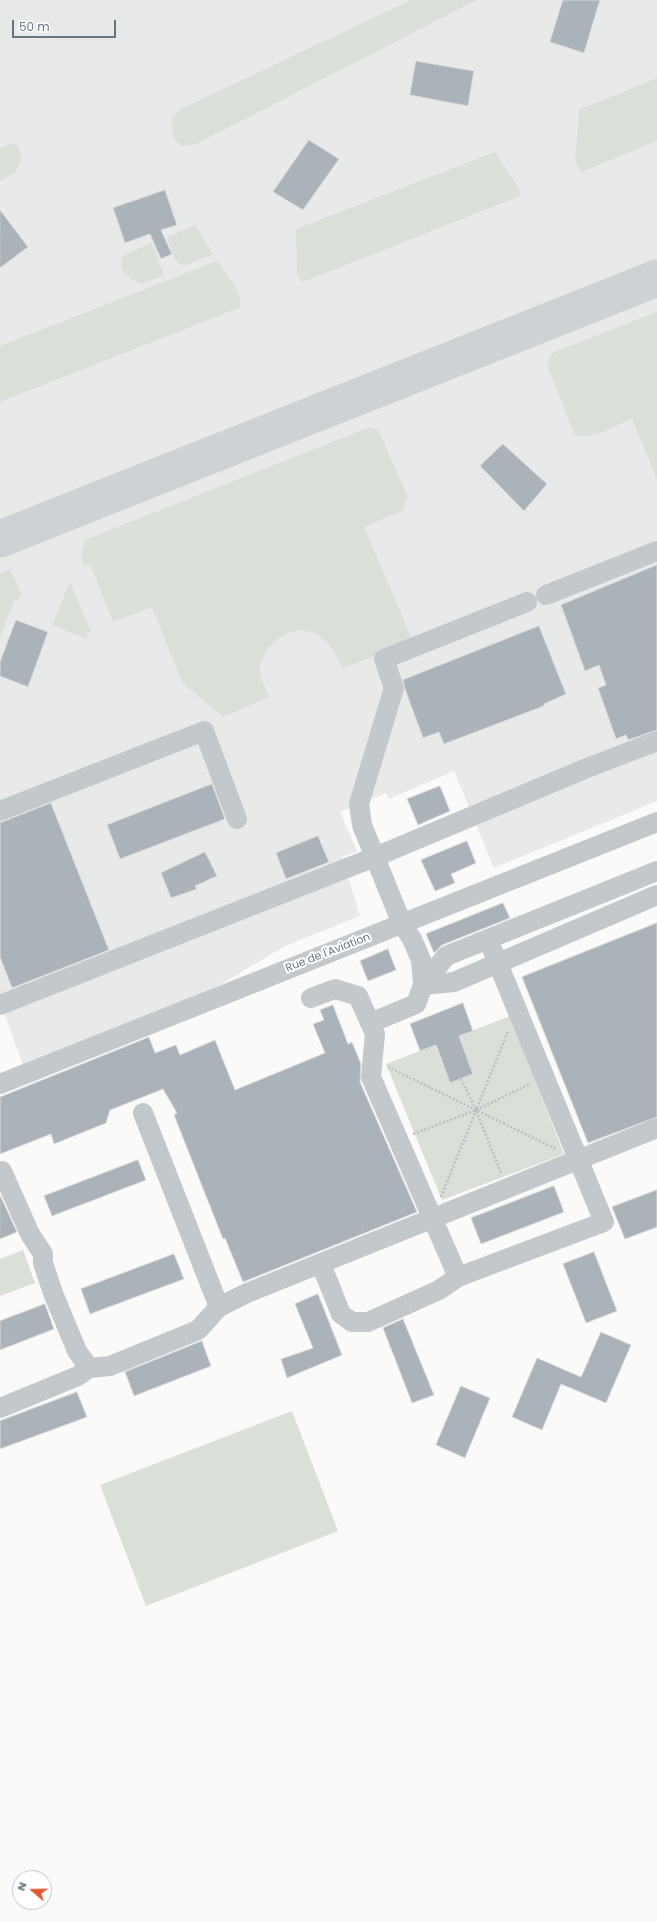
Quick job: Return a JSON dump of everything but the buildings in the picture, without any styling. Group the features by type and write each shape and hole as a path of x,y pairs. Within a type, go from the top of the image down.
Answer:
{"street":[{"path":"546,595 657,551"},
{"path":"423,985 421,960 412,939 402,924 375,857 362,824 359,804 394,688 384,659 527,602"},
{"path":"0,811 204,731 237,819"},
{"path":"0,1006 375,857 587,768 657,741"},
{"name":"Rue de l'Aviation","path":"0,1084 657,822"},
{"path":"370,1023 416,1004 423,985 446,956 657,871"},
{"path":"423,985 454,982 497,962 657,895"},
{"path":"321,1264 341,1314 352,1322 368,1322 439,1290 458,1277 604,1222 488,939"},
{"path":"311,998 335,989 358,996 375,1034 371,1076 458,1277"},
{"path":"143,1113 219,1307"},
{"path":"0,1408 78,1376 89,1368 110,1366 198,1330 219,1307 247,1293 657,1128"},
{"path":"2,1171 30,1234 43,1254 43,1263 52,1292 77,1351 89,1368"}],"path":[{"path":"433,1218 516,1009"},
{"path":"372,1059 578,1160"},
{"path":"398,1139 476,1110 544,1077"},
{"path":"461,1079 476,1110 507,1189"}],"shaded area":[{"path":"0,0 657,0 657,801 494,868 454,771 389,799 386,793 340,812 357,851 342,857 360,916 285,946 215,988 23,1065 4,1013 0,1015"},
{"path":"411,0 477,0 194,145 180,146 174,138 171,120 181,109"},
{"path":"657,78 657,141 581,172 575,162 579,110"},
{"path":"16,143 22,157 15,173 0,181 0,148"},
{"path":"495,152 520,190 520,196 303,282 297,274 296,229"},
{"path":"195,225 213,254 184,266 175,260 167,237"},
{"path":"152,243 164,275 142,284 128,277 122,269 122,260 124,255"},
{"path":"217,261 236,289 241,301 241,307 0,402 0,346"},
{"path":"657,312 657,479 632,419 596,434 581,436 574,434 548,367 549,358 554,352"},
{"path":"370,427 378,430 408,497 402,511 364,527 413,642 343,668 331,648 322,638 314,633 305,631 289,633 274,642 261,663 260,669 262,681 269,697 223,717 182,682 152,607 113,622 90,564 84,566 81,553 85,540"},
{"path":"10,569 22,595 18,600 14,601 0,637 0,573"},
{"path":"69,584 71,585 91,631 86,634 87,639 52,625"},
{"path":"510,1016 564,1154 442,1200 386,1064 435,1045 450,1083 473,1074 459,1036"},
{"path":"23,1250 35,1283 0,1296 0,1259"},
{"path":"292,1411 338,1531 146,1606 100,1485"}],"taxiway":[{"path":"0,539 657,278"}]}
